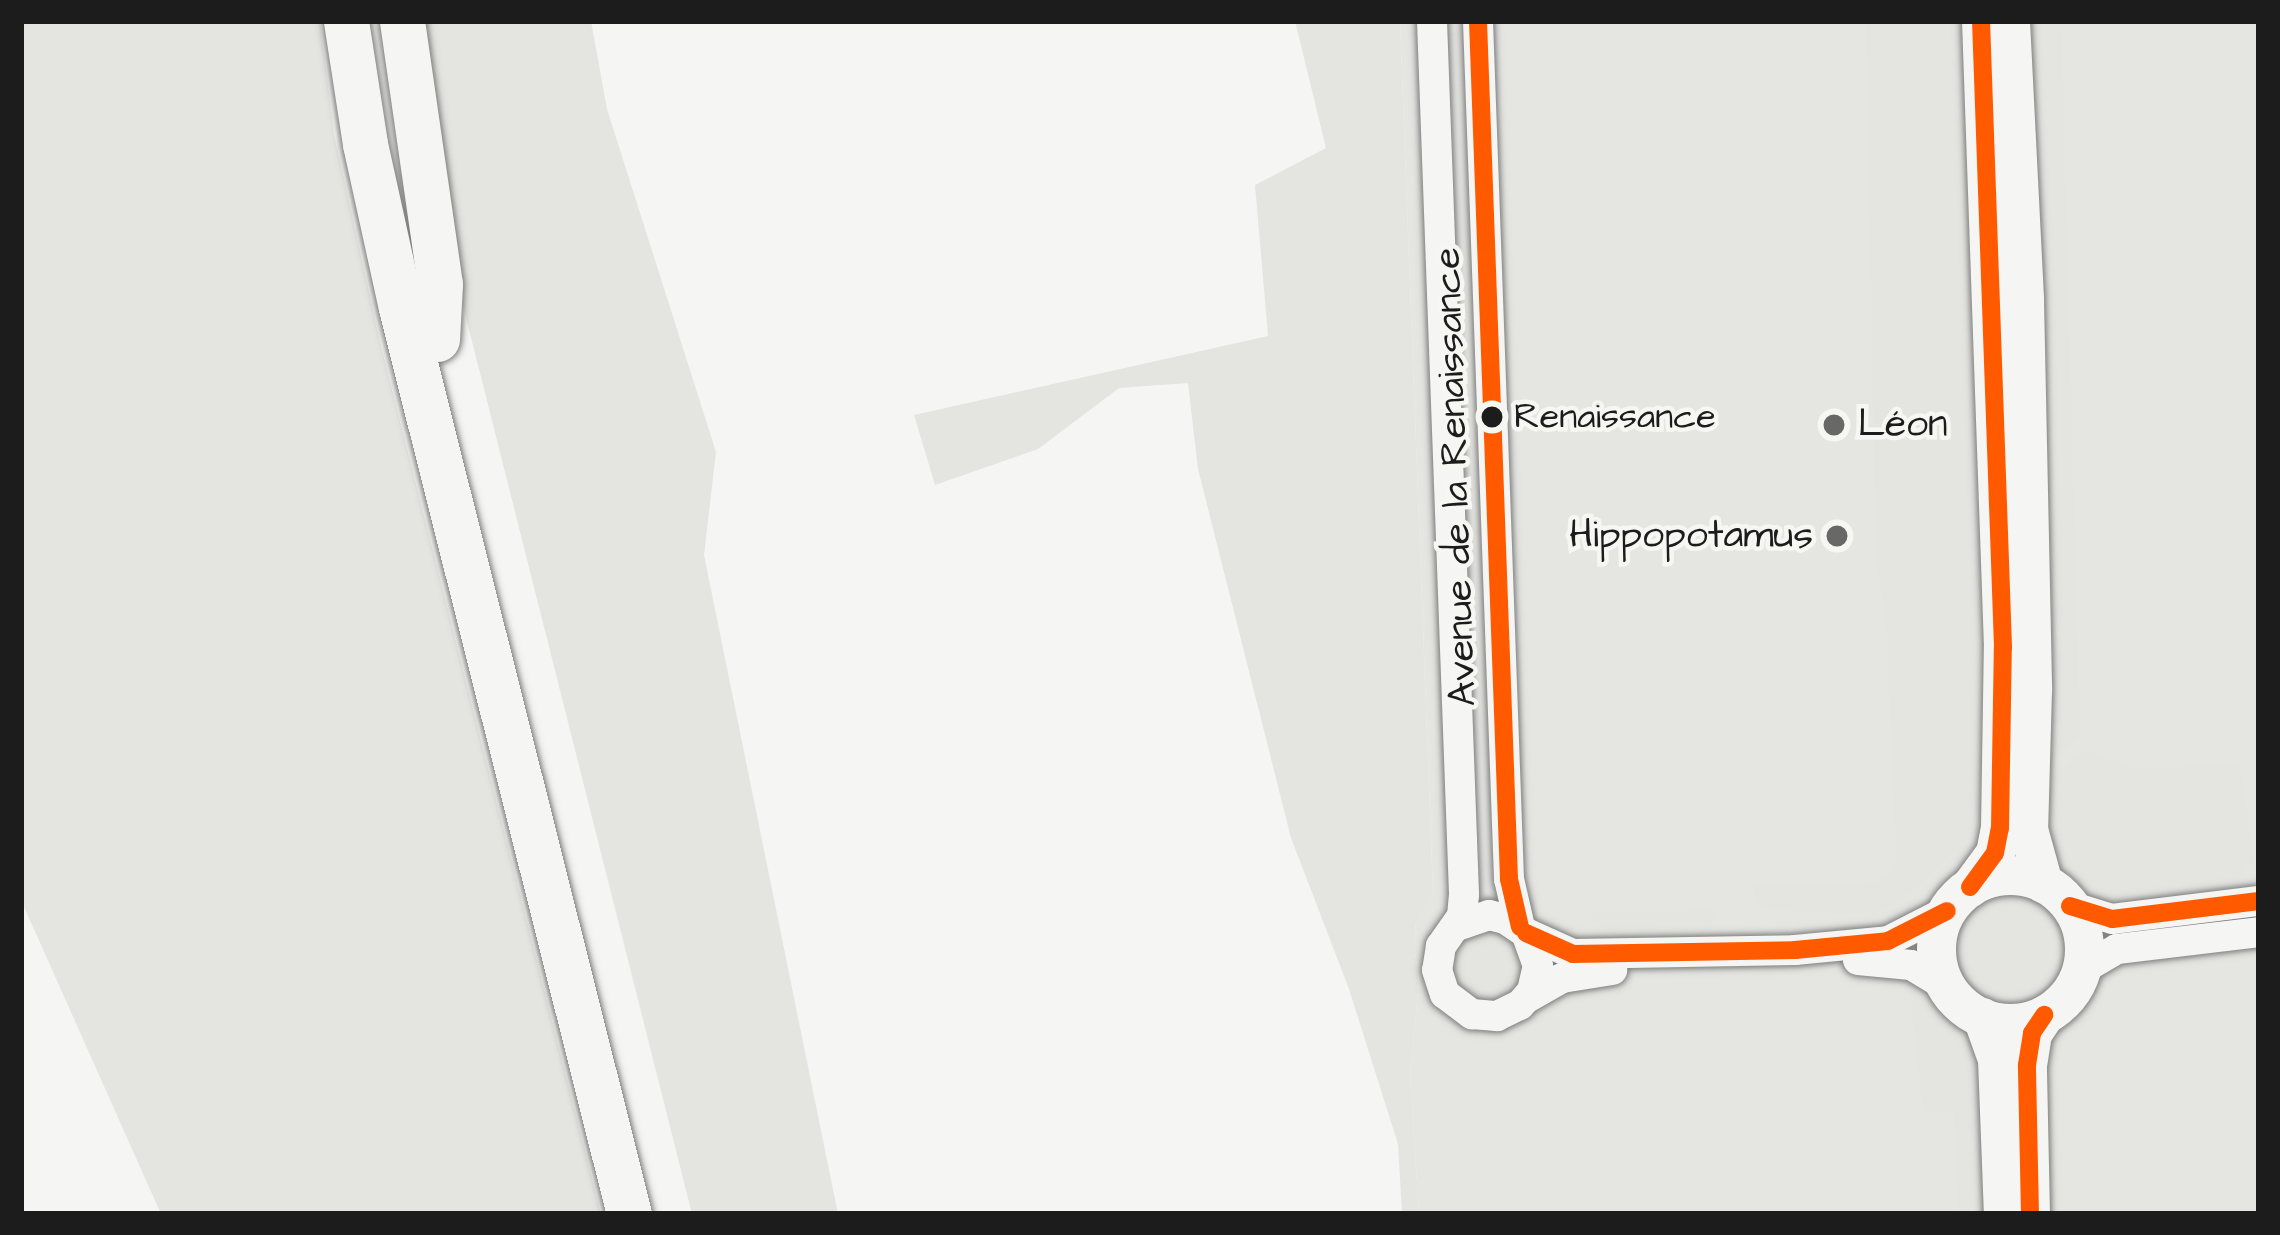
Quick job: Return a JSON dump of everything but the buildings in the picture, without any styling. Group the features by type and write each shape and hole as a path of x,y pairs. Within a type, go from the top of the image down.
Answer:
{"highway":[{"path":"346,21 365,144 401,308 629,1214"},
{"path":"376,21 392,133 437,339 655,1214"},
{"path":"402,21 440,284 437,339"}],"main road":[{"path":"1981,21 2003,647 2000,828 1995,853 1958,899 1936,949 1946,986 1982,1017 1997,1059 2003,1214"},
{"path":"2010,21 2025,346 2032,690 2027,829 2083,937 2081,970 2064,1000 2044,1015 2032,1033 2027,1065 2030,1214"},
{"path":"1958,899 2002,875 2057,894"},
{"path":"1982,1017 2013,1023 2044,1015"}],"street":[{"name":"Avenue de la Renaissance","path":"1432,21 1464,893 1456,926"},
{"name":"Avenue de la Renaissance","path":"1478,21 1509,879 1523,930"},
{"path":"2057,894 2085,915 2112,919 2259,901"},
{"path":"1946,986 1924,969 1888,960 1587,973 1550,983 1513,1010 1488,1017 1451,1000 1437,962 1456,926 1489,915 1573,954 1774,951 1888,941 1958,899"},
{"path":"1523,930 1538,966 1527,998"},
{"path":"2081,970 2117,949 2259,932"}],"shaded area":[{"path":"21,21 320,21 334,134 380,342 601,1214 161,1214 21,900"},
{"path":"411,21 591,21 607,109 716,452 704,555 838,1214 692,1214 450,254"},
{"path":"1295,21 1400,21 1433,892 1416,922 1414,945 1419,982 1410,1074 1419,1214 1402,1214 1398,1144 1349,989 1291,838 1198,469 1188,383 1119,388 1038,449 935,485 914,415 1268,336 1255,185 1326,148"},
{"path":"1400,21 2259,21 2259,1214 1419,1214 1410,1074 1419,982 1414,945 1416,922 1433,891"},
{"path":"1439,21 1468,21 1468,906 1439,906"},
{"path":"1866,21 1966,21 1981,806 1962,847 1903,898 1875,914 1758,909 1752,886 1876,882 1891,873 1896,856 1887,631 1876,559"},
{"path":"2027,21 2061,21 2080,736 2052,762"},
{"path":"2085,751 2137,769 2239,764 2255,864 2246,865 2236,886 2119,901 2093,890 2057,854 2050,826 2049,781"},
{"path":"2011,893 2031,897 2047,908 2058,924 2062,944 2058,964 2047,980 2031,991 2011,995 1991,991 1975,980 1964,964 1960,944 1964,924 1975,908 1991,897"},
{"path":"1716,910 1711,931 1608,935 1590,913"},
{"path":"1488,930 1513,941 1524,966 1513,991 1488,1002 1463,991 1452,966 1463,941"},
{"path":"1909,985 1964,1039 1974,1062 1983,1214 1959,1214 1954,1113 1923,1110"}],"transit line":[{"path":"1478,21 1509,879 1520,927"},
{"path":"1970,887 1995,853 2000,828 2003,647 1981,21"},
{"path":"2070,906 2112,919 2259,901"},
{"path":"1526,933 1573,954 1795,950 1888,941 1947,911"},
{"path":"2030,1214 2027,1065 2032,1033 2044,1015"}],"place":[{"name":"Renaissance","path":"1492,417"},
{"name":"Léon","path":"1834,425"},
{"name":"Hippopotamus","path":"1837,536"}]}
